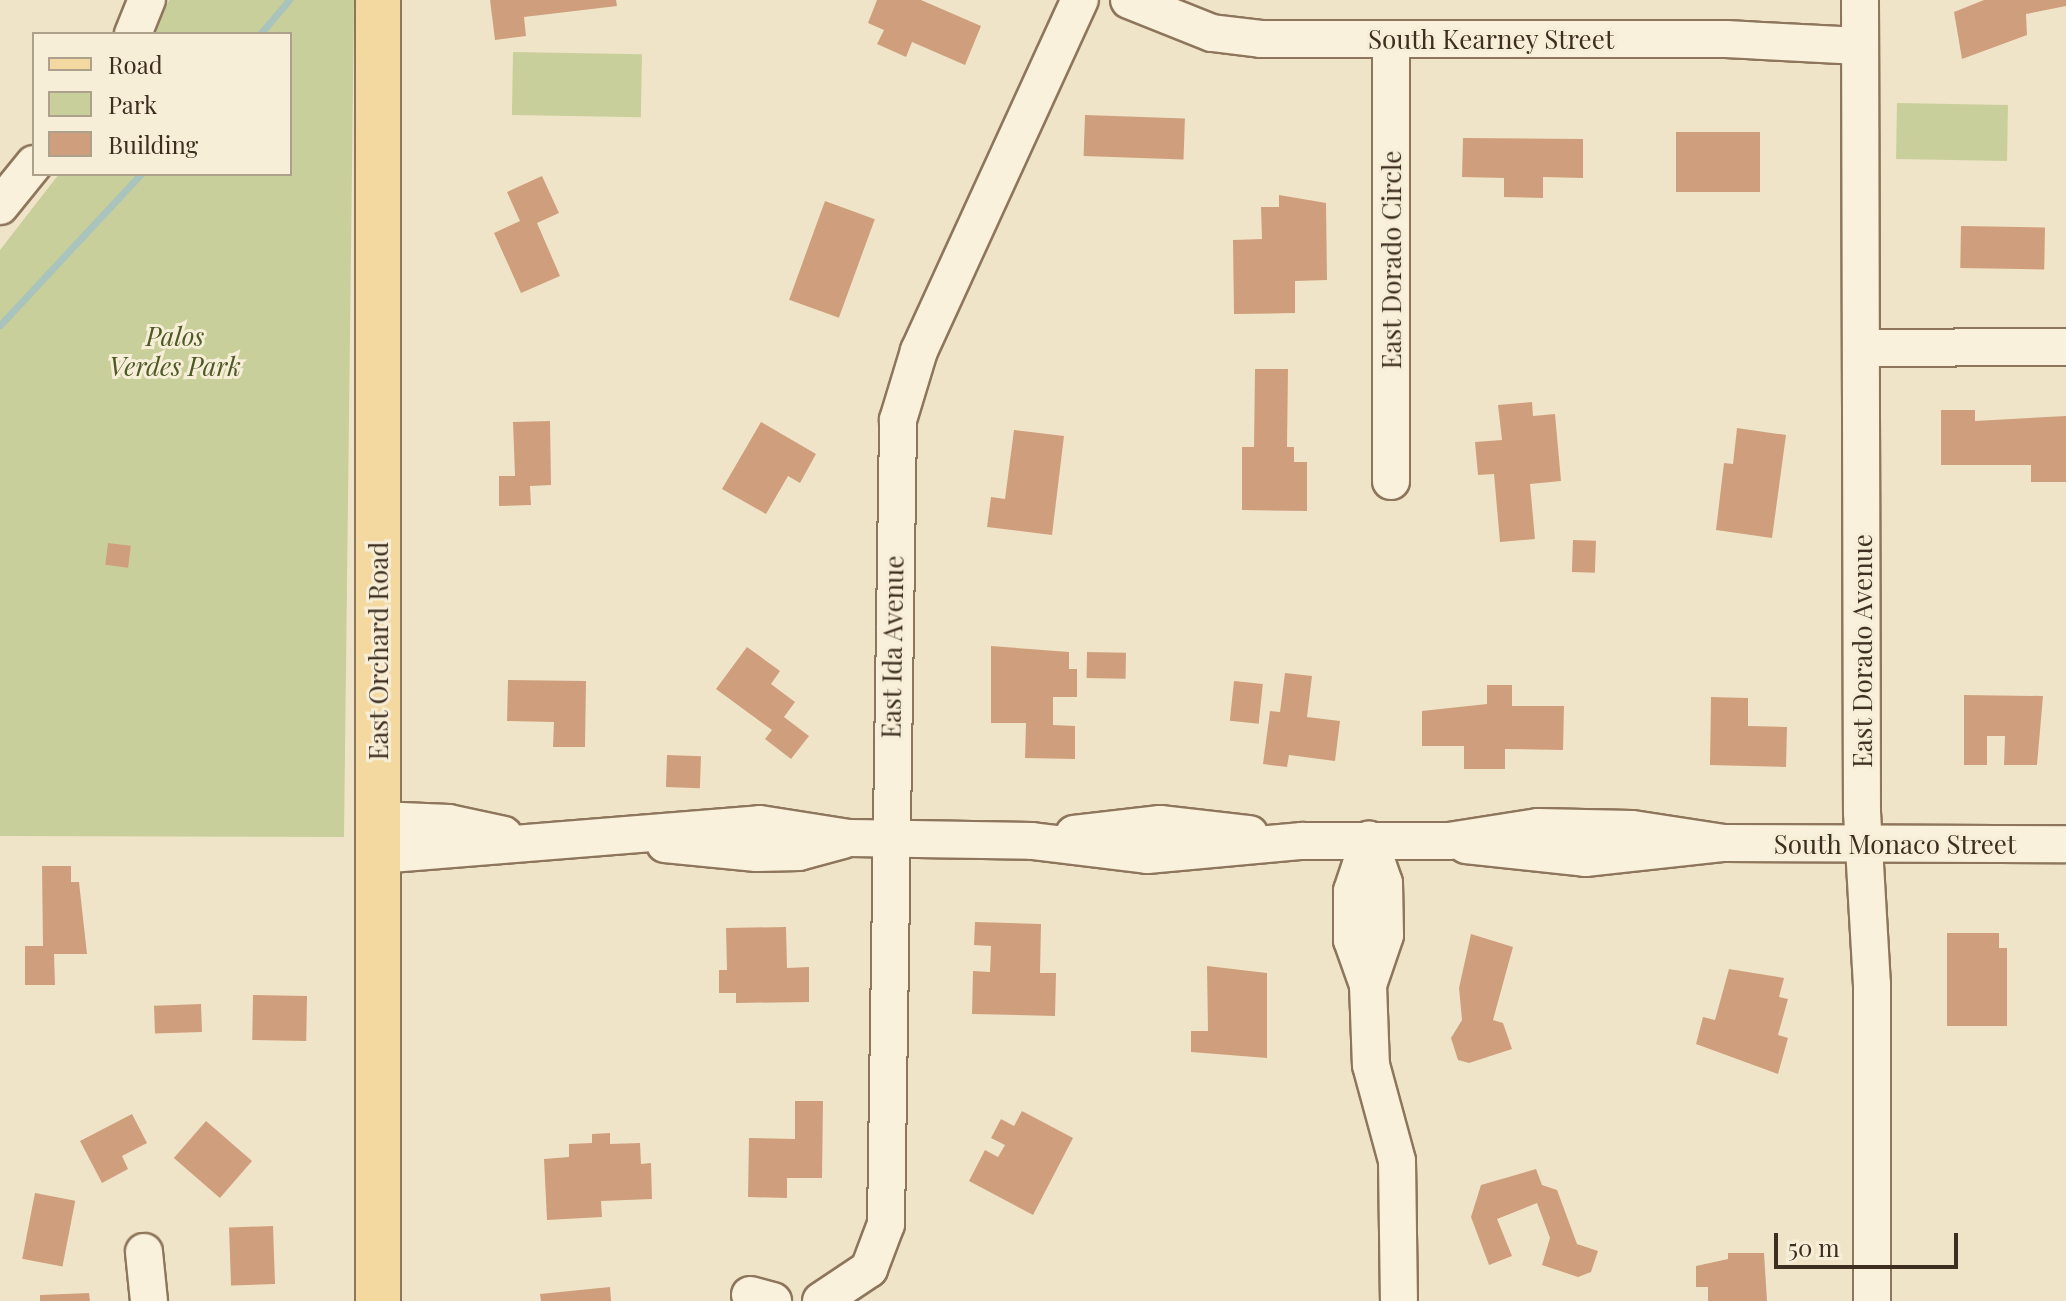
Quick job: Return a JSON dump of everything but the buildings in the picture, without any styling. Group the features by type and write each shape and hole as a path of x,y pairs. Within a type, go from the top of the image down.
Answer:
{"main road":[{"name":"East Orchard Road","path":"378,0 378,1301"}],"street":[{"path":"134,32 147,0"},
{"name":"East Ida Avenue","path":"821,1301 869,1269 886,1224 893,478 903,399 1080,0"},
{"name":"South Kearney Street","path":"1129,0 1225,35 1391,40 1726,39 1860,46"},
{"name":"East Dorado Avenue","path":"1860,0 1865,844 1872,984 1872,1301"},
{"name":"East Dorado Circle","path":"1391,40 1391,481"},
{"path":"0,206 32,166"},
{"path":"1861,348 2066,347"},
{"name":"South Monaco Street","path":"378,837 449,823 521,839 636,838 757,853 799,852 849,838 1032,841 1160,824 1302,841 1449,841 1567,858 1724,843 2066,844"},
{"path":"1369,840 1355,879 1352,940 1368,985 1371,1065 1399,1181 1399,1301"},
{"path":"144,1252 149,1301"}],"green space":[{"name":"Palos Verdes Park","path":"169,0 354,0 344,837 0,836 0,250 57,176 292,176 292,32 156,32"},
{"path":"513,52 642,54 641,117 512,115"},
{"path":"1897,103 2008,105 2007,161 1896,159"}],"waterway":[{"path":"262,32 289,0"},
{"path":"0,325 139,176"}]}
